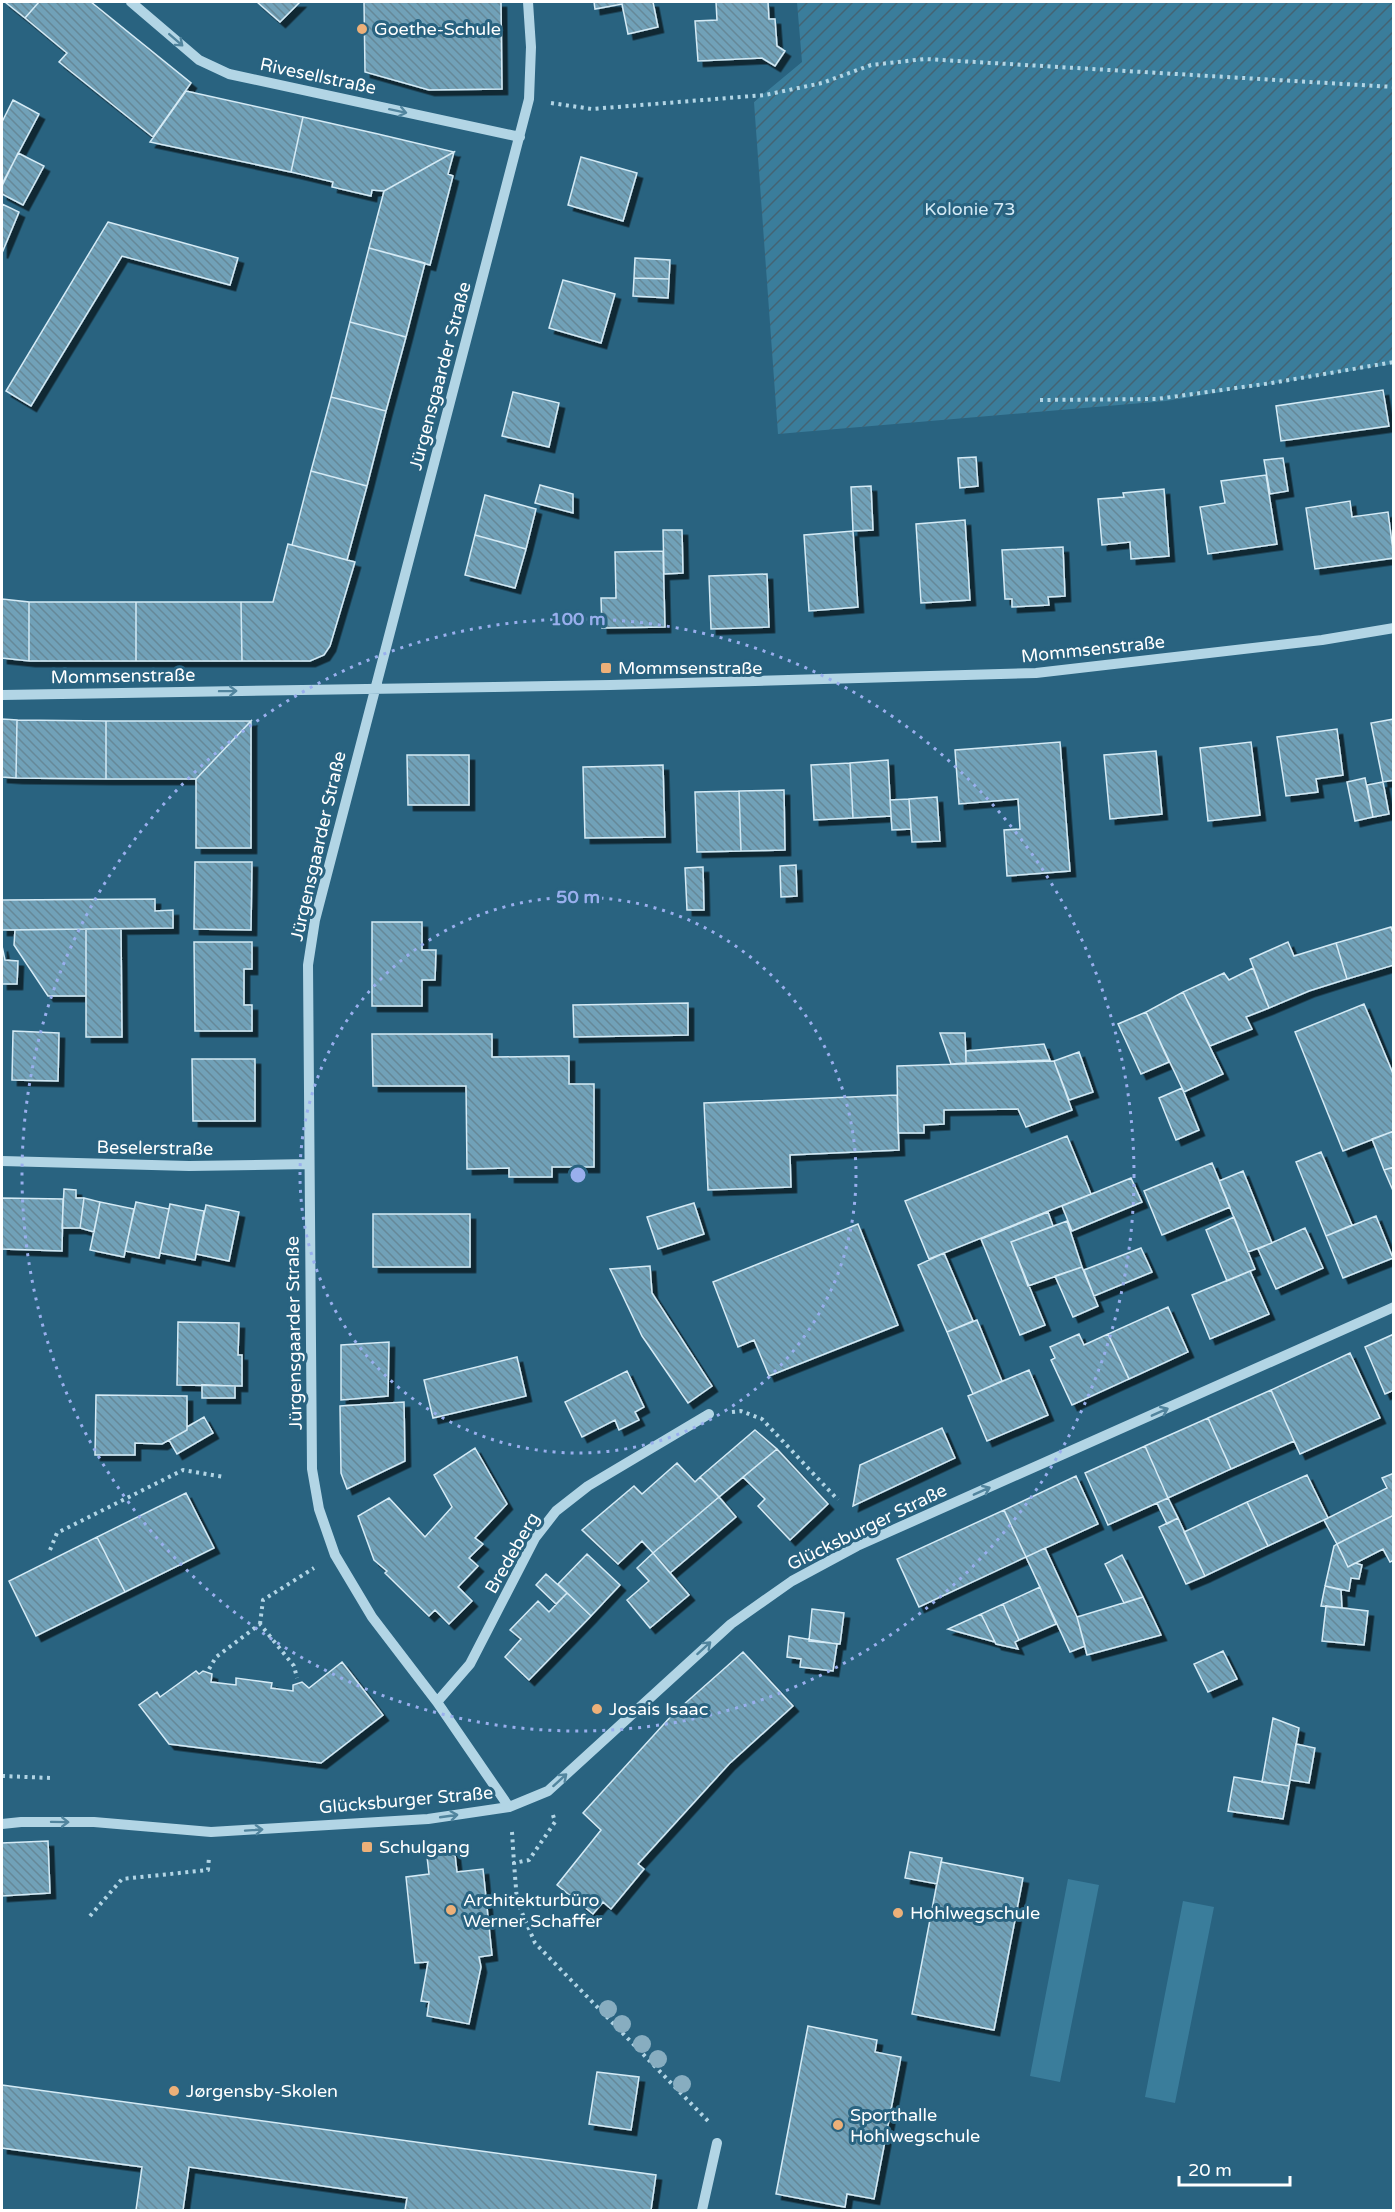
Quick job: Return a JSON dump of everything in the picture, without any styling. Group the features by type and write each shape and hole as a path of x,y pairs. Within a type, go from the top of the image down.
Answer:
{"street":[{"name":"Rivesellstraße","path":"131,2 199,60 230,74 520,137"},
{"name":"Jürgensgaarder Straße","path":"509,1807 437,1702 372,1617 335,1556 319,1509 312,1469 308,965 315,920 530,99 531,46 528,2"},
{"name":"Mommsenstraße","path":"2,694 610,685 1036,674 1322,640 1394,628"},
{"name":"Beselerstraße","path":"2,1161 189,1166 309,1164"},
{"name":"Glücksburger Straße","path":"2,1824 21,1821 94,1822 212,1832 428,1819 509,1807 548,1791 731,1624 792,1581 857,1546 1394,1307"},
{"name":"Bredeberg","path":"437,1702 470,1664 535,1539 556,1511 588,1486 709,1414"},
{"path":"702,2211 717,2144"}],"path":[{"path":"530,99 592,109 765,95 822,83 871,65 925,60 1394,87"},
{"path":"1040,400 1157,399 1272,383 1394,362"},
{"path":"709,1414 741,1411 762,1419 838,1500"},
{"path":"50,1550 57,1533 183,1470 224,1477"},
{"path":"209,1670 216,1657 260,1624 263,1600 335,1556"},
{"path":"260,1624 294,1666 297,1678"},
{"path":"2,1776 51,1779"},
{"path":"514,1863 529,1860 555,1822 548,1791"},
{"path":"90,1916 122,1879 208,1870 212,1832"},
{"path":"512,1835 517,1901 535,1943 714,2128 717,2144"}],"green space":[{"name":"Kolonie 73","path":"797,2 1393,2 1393,364 1166,401 778,434 754,102 802,62"},
{"path":"1068,1879 1099,1885 1060,2082 1030,2076"},
{"path":"1183,1901 1214,1907 1175,2103 1145,2097"}],"building":[{"path":"5,2 39,2 25,18"},
{"path":"39,2 91,2 191,83 153,137 59,62 67,53 25,18"},
{"path":"257,2 300,2 280,22"},
{"path":"364,2 501,2 502,89 429,90 365,72"},
{"path":"594,2 653,2 658,27 628,34 622,4 595,9"},
{"path":"716,2 768,2 769,19 775,19 777,46 785,51 775,66 762,58 698,61 695,21 717,20"},
{"path":"186,91 303,117 291,172 150,142"},
{"path":"13,100 39,114 3,182 2,122"},
{"path":"303,117 454,152 384,191 372,190 371,196 332,187 333,182 291,172"},
{"path":"454,152 448,174 453,176 430,265 369,248 384,191"},
{"path":"18,153 44,166 23,205 2,194 2,186"},
{"path":"581,157 637,173 623,221 568,205"},
{"path":"2,204 19,212 2,253"},
{"path":"108,222 238,258 230,285 122,256 31,406 6,391"},
{"path":"369,248 425,263 406,337 350,322"},
{"path":"635,258 670,260 669,279 634,278"},
{"path":"634,278 669,279 668,298 633,296"},
{"path":"563,280 615,294 601,343 549,328"},
{"path":"350,322 406,337 386,411 331,397"},
{"path":"1383,390 1389,426 1281,441 1276,406"},
{"path":"513,392 559,403 549,447 502,436"},
{"path":"331,397 386,411 367,486 311,471"},
{"path":"976,457 978,486 960,488 958,458"},
{"path":"1283,458 1288,491 1270,494 1264,460"},
{"path":"311,471 367,486 347,560 292,545"},
{"path":"1266,475 1277,544 1208,554 1200,507 1225,503 1221,481"},
{"path":"540,485 573,494 573,513 535,503"},
{"path":"871,486 873,530 853,531 851,487"},
{"path":"1164,489 1169,556 1131,559 1130,542 1102,545 1098,499 1124,497 1123,493"},
{"path":"485,495 536,509 526,549 475,535"},
{"path":"1350,501 1352,517 1388,512 1394,558 1315,569 1306,508"},
{"path":"965,520 970,600 921,603 916,524"},
{"path":"663,530 682,530 683,573 664,574"},
{"path":"853,531 858,607 809,611 804,535"},
{"path":"475,535 526,549 515,588 465,575"},
{"path":"288,544 355,562 330,646 324,655 310,661 242,661 241,602 273,602"},
{"path":"1063,547 1065,596 1048,597 1049,605 1012,607 1012,599 1005,599 1002,550"},
{"path":"663,551 665,627 602,628 601,598 616,598 615,552"},
{"path":"767,574 769,627 711,629 709,576"},
{"path":"2,599 29,602 29,661 2,658"},
{"path":"29,602 136,602 136,661 29,661"},
{"path":"136,602 241,602 242,661 136,661"},
{"path":"2,719 17,720 16,778 2,777"},
{"path":"1394,719 1394,780 1383,782 1371,723"},
{"path":"17,720 106,721 106,779 16,778"},
{"path":"106,721 251,721 196,779 106,779"},
{"path":"251,721 251,848 196,848 196,779"},
{"path":"1337,729 1343,775 1316,779 1318,792 1286,796 1277,737"},
{"path":"1060,742 1070,871 1007,876 1004,830 1020,829 1018,799 959,804 955,750"},
{"path":"1251,742 1260,815 1208,821 1200,748"},
{"path":"1156,751 1162,814 1110,819 1104,755"},
{"path":"407,755 469,755 469,805 408,805"},
{"path":"888,760 891,816 853,818 850,763"},
{"path":"850,763 853,818 814,820 811,765"},
{"path":"663,765 665,837 585,838 583,767"},
{"path":"1365,778 1373,817 1355,821 1347,782"},
{"path":"1383,782 1389,814 1373,817 1367,785"},
{"path":"784,790 785,850 741,851 739,791"},
{"path":"739,791 741,851 697,852 695,792"},
{"path":"937,797 940,841 912,842 909,799"},
{"path":"909,799 911,829 892,830 890,800"},
{"path":"195,862 252,862 251,930 194,929"},
{"path":"796,865 797,896 781,897 780,866"},
{"path":"703,867 704,910 687,910 685,868"},
{"path":"155,899 155,911 173,910 173,928 2,930 2,900"},
{"path":"372,922 422,922 422,950 436,950 435,980 422,980 422,1006 372,1006"},
{"path":"1391,927 1394,936 1394,965 1347,979 1336,943"},
{"path":"86,929 121,929 122,1037 86,1037"},
{"path":"86,929 86,996 48,996 14,945 15,930"},
{"path":"194,942 252,942 252,969 244,969 244,1005 252,1005 252,1031 195,1031"},
{"path":"1288,942 1294,956 1336,943 1347,979 1309,991 1269,1008 1250,959"},
{"path":"2,946 5,960 18,961 17,984 2,984"},
{"path":"1253,968 1269,1008 1246,1017 1252,1029 1210,1046 1183,992 1224,973 1229,980"},
{"path":"1183,992 1223,1074 1184,1092 1146,1012"},
{"path":"688,1003 688,1035 574,1037 573,1005"},
{"path":"1364,1004 1394,1076 1394,1131 1343,1151 1295,1032"},
{"path":"1146,1012 1169,1062 1141,1074 1118,1024"},
{"path":"13,1031 59,1033 58,1081 12,1080"},
{"path":"940,1033 965,1033 966,1063 951,1064"},
{"path":"372,1034 492,1034 492,1057 569,1056 569,1084 594,1084 594,1167 552,1167 552,1177 509,1177 509,1168 467,1169 466,1086 373,1086"},
{"path":"1044,1044 1050,1060 966,1063 966,1051"},
{"path":"1079,1052 1093,1092 1069,1100 1054,1061"},
{"path":"192,1059 255,1059 255,1121 193,1121"},
{"path":"1054,1061 1072,1110 1026,1127 1018,1109 944,1110 944,1124 924,1125 924,1133 898,1133 897,1066"},
{"path":"1182,1088 1199,1130 1176,1140 1159,1098"},
{"path":"897,1095 899,1150 790,1155 791,1187 708,1190 704,1103"},
{"path":"1394,1131 1394,1167 1384,1170 1372,1139"},
{"path":"1067,1136 1091,1194 929,1259 905,1201"},
{"path":"1321,1152 1352,1225 1326,1236 1296,1162"},
{"path":"1212,1163 1230,1207 1162,1235 1144,1191"},
{"path":"1394,1167 1394,1193 1384,1170"},
{"path":"1243,1171 1272,1243 1248,1252 1219,1181"},
{"path":"1131,1178 1142,1202 1072,1231 1062,1206"},
{"path":"64,1189 76,1190 76,1198 84,1198 80,1228 62,1228"},
{"path":"2,1198 63,1199 62,1251 2,1249"},
{"path":"84,1198 100,1202 94,1232 80,1228"},
{"path":"100,1202 134,1209 124,1257 90,1250"},
{"path":"136,1202 169,1209 159,1258 125,1251"},
{"path":"694,1203 704,1234 658,1249 647,1217"},
{"path":"170,1204 204,1211 195,1260 160,1253"},
{"path":"206,1205 239,1212 229,1261 196,1254"},
{"path":"1048,1212 1053,1226 1011,1242 1045,1325 1020,1335 981,1239"},
{"path":"373,1214 470,1214 470,1267 373,1267"},
{"path":"1376,1216 1393,1258 1343,1278 1326,1236"},
{"path":"1234,1217 1255,1269 1227,1281 1206,1230"},
{"path":"1067,1221 1082,1267 1028,1286 1011,1242"},
{"path":"858,1224 898,1325 769,1376 754,1340 738,1347 713,1282"},
{"path":"1305,1228 1323,1268 1276,1289 1258,1249"},
{"path":"1141,1248 1152,1272 1094,1296 1084,1270"},
{"path":"944,1253 973,1321 947,1332 918,1265"},
{"path":"650,1266 652,1293 712,1386 688,1403 642,1336 610,1269"},
{"path":"1082,1267 1098,1306 1073,1317 1055,1276"},
{"path":"1250,1271 1269,1314 1210,1339 1192,1295"},
{"path":"1168,1307 1188,1352 1129,1379 1108,1334"},
{"path":"977,1320 1002,1381 973,1394 947,1332"},
{"path":"178,1322 239,1323 238,1355 242,1355 242,1386 177,1385"},
{"path":"1079,1334 1084,1345 1108,1334 1129,1379 1072,1405 1051,1360 1055,1358 1050,1347"},
{"path":"1394,1334 1394,1390 1385,1394 1365,1347"},
{"path":"389,1342 388,1396 341,1400 341,1345"},
{"path":"1350,1353 1380,1418 1300,1454 1271,1390"},
{"path":"517,1357 526,1396 433,1418 424,1380"},
{"path":"1029,1370 1048,1415 987,1441 968,1396"},
{"path":"627,1371 644,1407 635,1412 639,1420 619,1430 615,1420 582,1437 565,1402"},
{"path":"202,1385 235,1386 235,1398 202,1398"},
{"path":"1271,1390 1294,1441 1231,1469 1208,1418"},
{"path":"96,1395 187,1396 187,1430 162,1444 135,1443 135,1455 95,1455"},
{"path":"404,1402 405,1461 347,1489 341,1473 340,1406"},
{"path":"204,1417 213,1433 177,1454 169,1440"},
{"path":"1208,1418 1231,1469 1168,1498 1145,1446"},
{"path":"942,1428 955,1458 853,1506 860,1465"},
{"path":"755,1430 777,1449 719,1497 700,1477"},
{"path":"1145,1446 1168,1498 1108,1525 1085,1473"},
{"path":"475,1448 507,1504 475,1538 483,1544 469,1558 478,1566 458,1587 472,1601 449,1624 435,1610 429,1616 374,1560 358,1516 389,1498 425,1537 452,1507 434,1475"},
{"path":"777,1449 828,1504 790,1540 758,1506 765,1499 743,1477"},
{"path":"677,1463 695,1482 700,1477 719,1497 653,1553 642,1541 618,1564 582,1530 634,1486 642,1494"},
{"path":"1394,1473 1394,1515 1337,1544 1324,1520 1387,1488 1382,1478"},
{"path":"1307,1475 1328,1518 1268,1546 1247,1502"},
{"path":"1076,1476 1098,1524 1026,1557 1004,1510"},
{"path":"186,1493 214,1548 125,1592 97,1537"},
{"path":"719,1497 736,1517 670,1573 653,1553"},
{"path":"1168,1498 1178,1518 1167,1524 1157,1503"},
{"path":"1247,1502 1268,1546 1205,1576 1184,1532"},
{"path":"1004,1510 1026,1557 919,1607 897,1559"},
{"path":"1394,1515 1394,1560 1390,1562 1383,1549 1348,1567 1337,1544"},
{"path":"1178,1518 1205,1576 1186,1584 1159,1527"},
{"path":"97,1537 125,1592 36,1636 9,1581"},
{"path":"1337,1544 1348,1567 1355,1563 1362,1565 1359,1579 1351,1578 1349,1591 1325,1586 1334,1546"},
{"path":"1045,1548 1077,1617 1085,1646 1070,1652 1026,1557"},
{"path":"653,1553 689,1595 650,1628 627,1600 649,1581 637,1568"},
{"path":"587,1554 620,1585 591,1616 558,1584"},
{"path":"1122,1555 1143,1597 1124,1603 1105,1564"},
{"path":"546,1574 567,1593 556,1604 536,1585"},
{"path":"1325,1586 1341,1590 1342,1608 1321,1606"},
{"path":"1040,1587 1056,1624 1019,1640 1003,1604"},
{"path":"567,1593 591,1616 529,1680 505,1657 521,1639 510,1630 538,1601 549,1612"},
{"path":"1143,1597 1161,1635 1087,1655 1077,1617"},
{"path":"1003,1604 1019,1640 1015,1642 1018,1649 996,1644 981,1614"},
{"path":"1326,1606 1368,1611 1364,1645 1322,1641"},
{"path":"812,1609 844,1613 840,1644 809,1641"},
{"path":"981,1614 995,1642 948,1629"},
{"path":"789,1636 837,1644 833,1671 800,1667 801,1659 787,1657"},
{"path":"1223,1651 1237,1679 1208,1692 1194,1664"},
{"path":"743,1652 793,1706 729,1764 638,1864 644,1869 611,1909 603,1902 593,1914 557,1885 601,1830 583,1813 673,1714"},
{"path":"342,1662 383,1715 321,1763 169,1744 139,1705 157,1692 160,1697 196,1671 199,1674 203,1671 212,1674 211,1682 236,1685 236,1678 272,1683 271,1688 293,1691 293,1685 302,1682 309,1688"},
{"path":"1273,1718 1299,1728 1289,1786 1262,1782"},
{"path":"1296,1744 1315,1748 1309,1783 1290,1780"},
{"path":"1234,1777 1289,1786 1283,1819 1228,1811"},
{"path":"48,1841 50,1893 2,1896 2,1843"},
{"path":"454,1846 457,1872 483,1869 492,1955 479,1957 481,1967 469,2024 427,2016 429,2002 421,2001 428,1962 415,1963 406,1877 429,1874 426,1848"},
{"path":"910,1852 942,1858 937,1884 905,1878"},
{"path":"941,1862 1023,1878 994,2030 912,2014"},
{"name":"Sporthalle Hohlwegschule","path":"808,2026 877,2040 875,2052 901,2057 874,2199 847,2194 845,2207 776,2194"},
{"path":"597,2072 639,2077 631,2130 589,2124"},
{"path":"2,2085 656,2175 651,2210 405,2210 407,2198 189,2167 183,2210 136,2210 142,2167 2,2148"}],"place":[{"name":"Goethe-Schule","path":"362,29"},
{"name":"Mommsenstraße","path":"606,668"},
{"name":"Josais Isaac","path":"597,1709"},
{"name":"Schulgang","path":"367,1847"},
{"name":"Architekturbüro Werner Schaffer","path":"451,1910"},
{"name":"Hohlwegschule","path":"898,1913"},
{"name":"Jørgensby-Skolen","path":"174,2091"},
{"name":"Sporthalle Hohlwegschule","path":"838,2125"}]}
